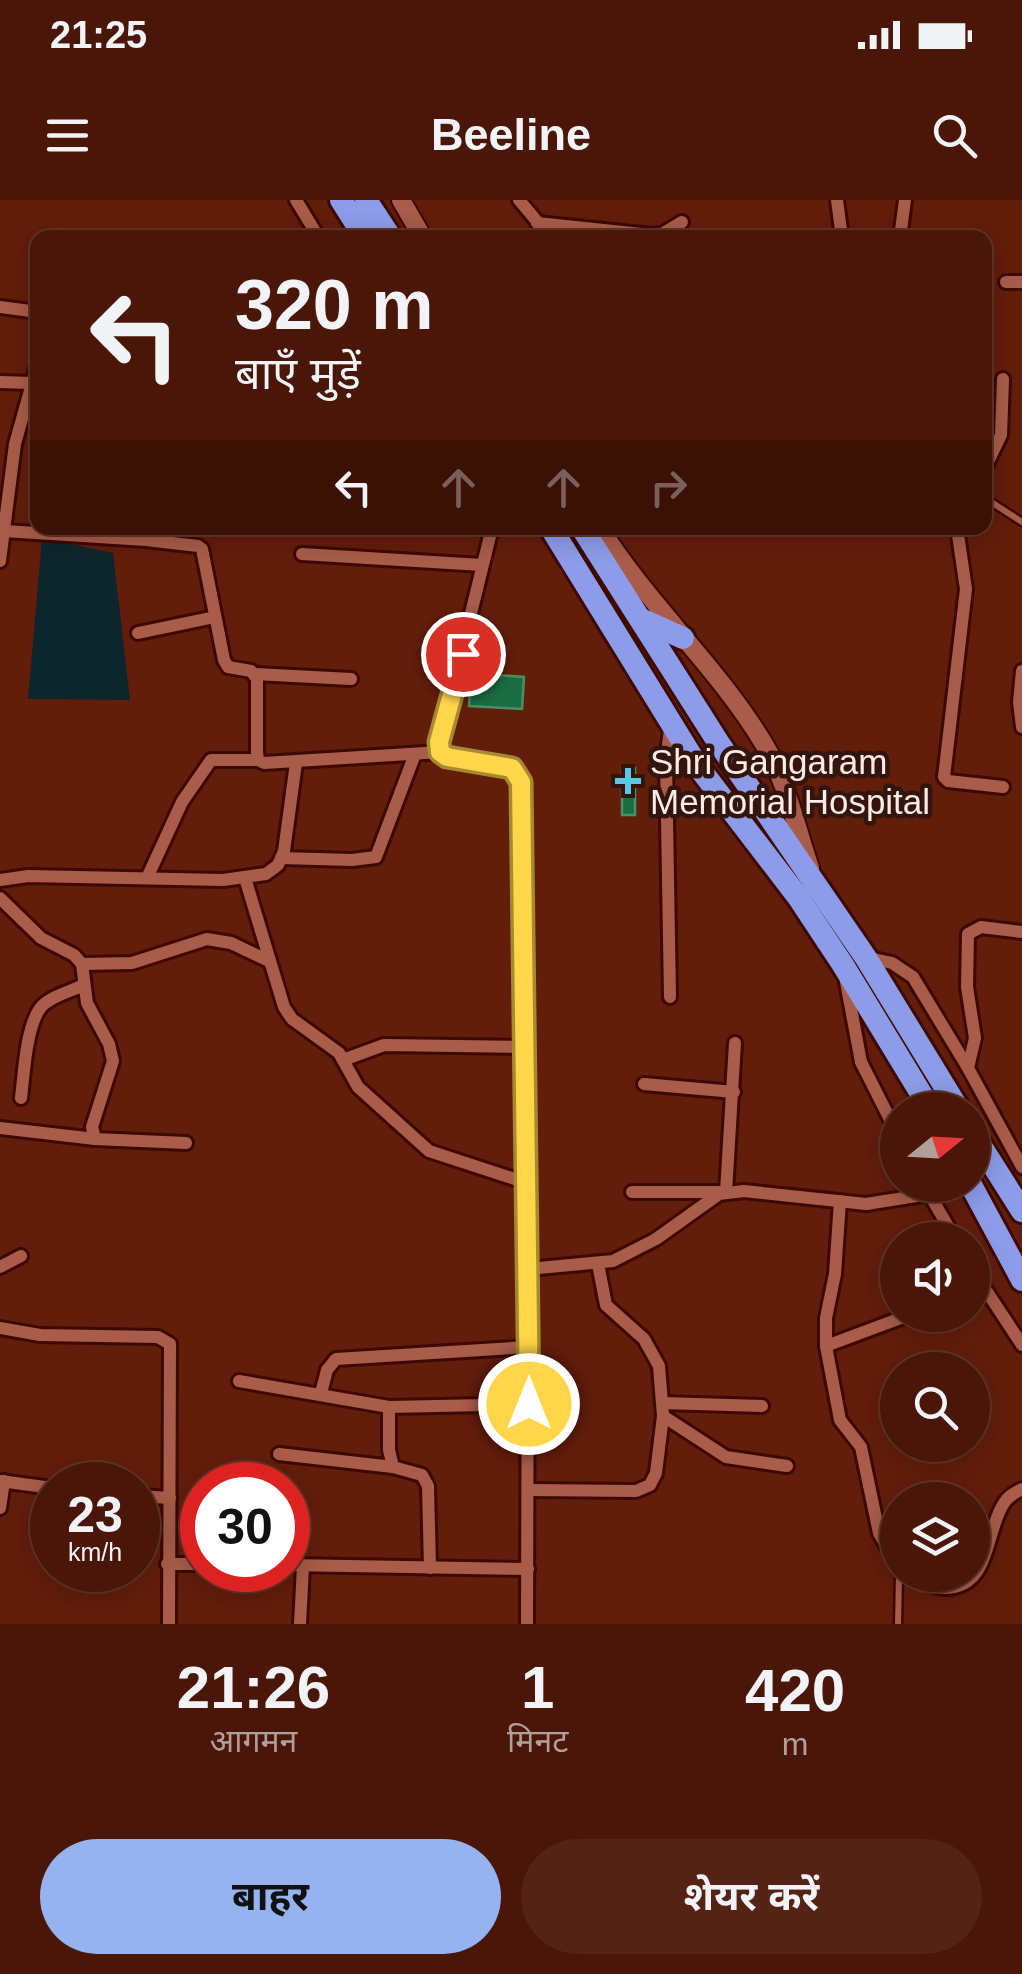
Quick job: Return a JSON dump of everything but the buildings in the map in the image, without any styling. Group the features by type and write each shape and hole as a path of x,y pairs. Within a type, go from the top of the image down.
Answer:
{"highway":[{"path":"340,200 359,230"},
{"path":"366,200 386,230"},
{"path":"554,535 672,720 696,765 798,897 855,961 946,1092"},
{"path":"587,535 718,742 812,876 922,1092"},
{"path":"643,620 683,638"},
{"path":"990,1160 1022,1211"},
{"path":"980,1202 1022,1280"}],"street":[{"path":"296,200 314,230"},
{"path":"400,200 418,230"},
{"path":"519,200 544,230"},
{"path":"836,200 841,230"},
{"path":"901,230 905,200"},
{"path":"669,230 682,222"},
{"path":"537,223 604,230"},
{"path":"1006,282 1022,282"},
{"path":"0,308 30,311"},
{"path":"992,454 1001,436 1004,380"},
{"path":"0,382 30,383"},
{"path":"0,561 6,468 30,414"},
{"path":"4,531 30,531"},
{"path":"123,535 198,546 205,554 228,667 256,674 351,679"},
{"path":"440,752 439,742 490,535"},
{"path":"605,535 683,638 716,673 764,744 812,876"},
{"path":"958,535 966,589 944,776 948,781 1003,787"},
{"path":"302,554 482,565"},
{"path":"138,632 215,617"},
{"path":"1022,671 1022,727"},
{"path":"256,674 258,760"},
{"path":"670,997 666,759 672,720"},
{"path":"147,878 182,802 211,760 296,763 440,752 447,757 512,768 521,782 528,1183 528,1624"},
{"path":"281,858 376,858 415,754"},
{"path":"0,880 28,876 245,878 266,874 281,858 296,763"},
{"path":"245,878 284,1008 292,1019 327,1042 358,1087 430,1151 528,1183"},
{"path":"0,898 42,938 82,964 87,1003 109,1044 113,1061 92,1127 94,1140"},
{"path":"968,1068 975,1038 967,986 968,934 981,927 1022,932"},
{"path":"82,964 118,965 146,960 207,939 230,943 270,961"},
{"path":"880,1099 861,1062 855,961 892,963 913,977 1022,1166"},
{"path":"21,1098 31,1030 38,1011 50,1000 84,985"},
{"path":"726,1192 735,1044"},
{"path":"343,1060 384,1045 526,1047"},
{"path":"644,1084 734,1092"},
{"path":"0,1128 94,1140 186,1143"},
{"path":"632,1192 744,1191 891,1202"},
{"path":"528,1269 614,1260 656,1239 726,1192"},
{"path":"840,1201 826,1346 840,1420 860,1446 880,1535"},
{"path":"0,1266 20,1256"},
{"path":"529,1490 646,1488 656,1472 663,1409 656,1358 644,1339 606,1305 598,1264"},
{"path":"990,1298 1022,1345"},
{"path":"826,1346 880,1326"},
{"path":"0,1328 40,1335 165,1339 171,1355 168,1624"},
{"path":"321,1393 326,1370 336,1359 529,1347"},
{"path":"239,1381 389,1407 529,1404"},
{"path":"663,1409 762,1406"},
{"path":"389,1407 389,1450 394,1467"},
{"path":"663,1409 726,1457 788,1466"},
{"path":"279,1454 394,1467 422,1474 426,1480 430,1568"},
{"path":"0,1508 2,1481 30,1485"},
{"path":"990,1540 1004,1502 1022,1489"},
{"path":"160,1497 170,1498"},
{"path":"167,1564 180,1564"},
{"path":"310,1566 528,1570"},
{"path":"300,1624 302,1592"}],"lane":[{"path":"992,503 1022,522"},
{"path":"898,1624 899,1592"}],"water":[{"path":"42,538 113,553 130,700 28,699"}],"place":[{"name":"Shri Gangaram Memorial Hospital","path":"628,781"}],"route":[{"path":"463,654 439,742 440,752 447,757 512,768 521,782 529,1404"}]}
